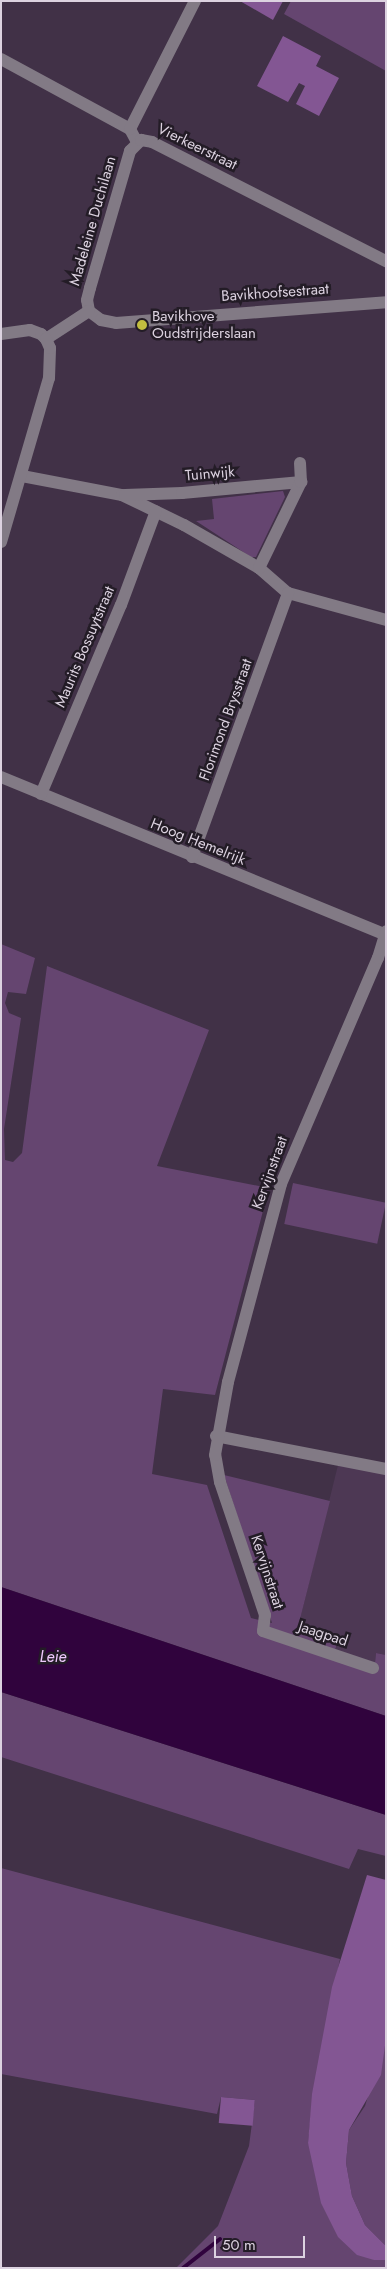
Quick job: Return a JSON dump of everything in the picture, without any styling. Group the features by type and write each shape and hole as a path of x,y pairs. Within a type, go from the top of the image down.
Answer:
{"street":[{"path":"1,59 130,129 195,1"},
{"name":"Vierkeerstraat","path":"130,129 137,142 152,142 386,261"},
{"name":"Madeleine Duchilaan","path":"89,311 87,300 98,258 130,151 137,142"},
{"name":"Bavikhoofsestraat","path":"89,311 101,320 116,322 386,302"},
{"path":"46,339 89,311"},
{"path":"1,334 30,330 46,339 50,348 49,378 22,476 1,542"},
{"path":"259,568 301,482 300,463"},
{"name":"Tuinwijk","path":"22,476 122,495 182,493 301,482"},
{"name":"Tuinwijk","path":"122,495 156,511 259,568 288,593 386,620"},
{"name":"Maurits Bossuytstraat","path":"41,794 121,605 156,511"},
{"name":"Florimond Brysstraat","path":"192,857 288,593"},
{"name":"Hoog Hemelrijk","path":"1,777 192,857 385,934"},
{"name":"Kervijnstraat","path":"263,1631 265,1615 217,1472 216,1436 256,1265 281,1184 378,958 385,934"},
{"path":"216,1436 386,1469"},
{"name":"Jaagpad","path":"263,1631 373,1668"}],"shaded area":[{"path":"240,1 283,1 273,20"},
{"path":"291,1 386,1 386,71 284,14"},
{"path":"283,36 321,56 316,66 339,78 319,116 296,104 305,86 299,83 288,102 257,86"},
{"path":"283,491 285,497 256,557 251,557 196,521 214,519 212,499"},
{"path":"1,944 35,958 26,994 8,992 5,1003 9,1013 21,1018 4,1129 5,1160 13,1162 22,1153 47,966 209,1030 157,1166 269,1188 215,1395 163,1389 152,1474 207,1485 251,1618 272,1623 224,1475 330,1501 297,1631 337,1644 335,1650 375,1663 376,1653 386,1655 386,1716 1,1587"},
{"path":"293,1183 386,1203 377,1244 284,1224"},
{"path":"338,1465 386,1473 386,1655 376,1653 375,1664 335,1651 337,1645 297,1631"},
{"path":"1,1692 386,1815 386,1856 358,1849 349,1869 1,1757"},
{"path":"1,1868 340,1959 313,2094 308,2143 374,2260 386,2260 386,2268 176,2268 218,2226 249,2146 255,2100 221,2097 217,2114 1,2074"},
{"path":"367,1875 386,1880 386,2038 381,2075 349,2130 346,2163 352,2196 365,2225 386,2246 386,2260 374,2260 357,2255 338,2237 321,2203 308,2143 312,2094 332,1987"},
{"path":"386,2038 386,2246 365,2225 352,2196 346,2163 349,2130 365,2106"},
{"path":"221,2097 255,2100 253,2126 219,2123"}],"water":[{"name":"Leie","path":"1,1587 386,1716 386,1815 1,1692"}],"waterway":[{"path":"183,2268 220,2239"}],"place":[{"name":"Bavikhove Oudstrijderslaan","path":"142,325"}]}
